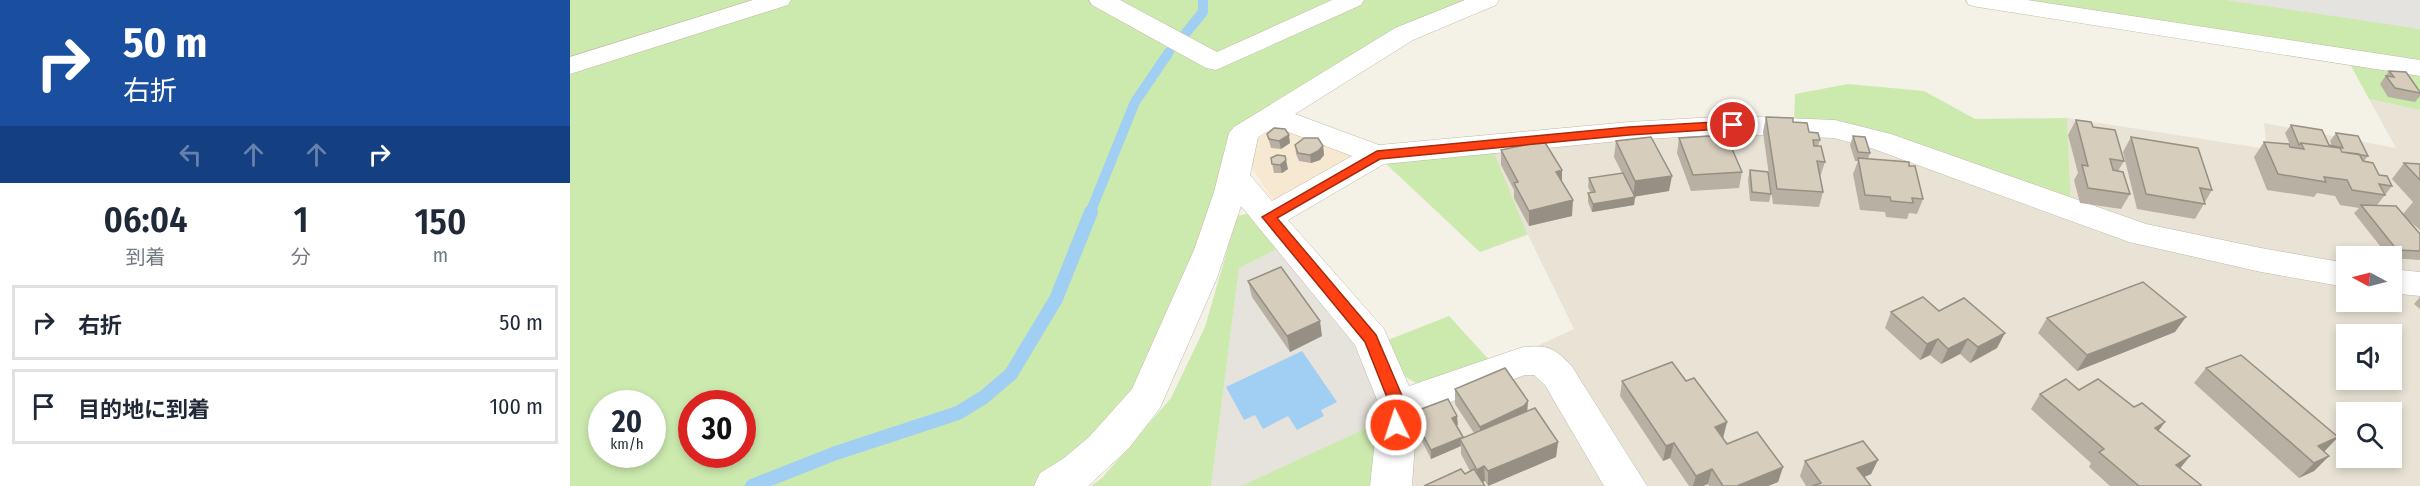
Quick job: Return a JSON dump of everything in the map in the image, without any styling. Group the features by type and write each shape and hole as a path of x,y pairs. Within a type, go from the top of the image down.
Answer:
{"street":[{"path":"570,66 779,0"},
{"path":"1101,0 1216,62 1352,0"},
{"path":"1055,486 1107,444 1145,400 1161,362 1185,316 1235,178 1244,133 1404,34 1487,0"},
{"path":"1978,0 2420,68"},
{"path":"1271,115 1377,155"},
{"path":"1268,217 1377,155 1629,131 1721,126 1835,129 1881,141 2141,234 2261,260 2336,273"},
{"path":"1235,178 1371,339 1398,405 1391,486"},
{"path":"2402,283 2420,285"},
{"path":"1398,405 1523,361 1544,360 1558,375 1626,486"}],"shaded area":[{"path":"2226,0 2420,0 2420,29"},
{"path":"2369,99 2420,110 2420,275 2402,274 2402,246 2336,246 2336,267 2141,229 2071,204 2067,118 2267,149 2264,123 2396,148"},
{"path":"1275,121 1364,159 1277,206 1250,165 1261,131"},
{"path":"1714,133 1839,134 2132,238 2336,278 2336,312 2402,312 2402,289 2420,290 2420,486 1640,486 1528,350 1574,329 1528,235 1480,252 1380,158"},
{"path":"1283,246 1363,347 1386,419 1241,486 1211,486 1239,267"},
{"path":"1530,370 1541,371 1618,486 1400,486 1409,415"}],"green space":[{"path":"570,0 1473,0 1396,30 1234,127 1185,294 1136,397 1040,486 570,486"},
{"path":"2001,0 2420,0 2420,63"},
{"path":"2349,62 2420,73 2420,110 2369,99"},
{"path":"1848,84 1924,91 1975,119 2067,118 2071,204 1794,124 1795,94"},
{"path":"1492,148 1527,234 1480,252 1380,158"},
{"path":"1257,212 1283,246 1239,268 1211,486 1091,486 1102,478 1171,398 1205,327 1237,216"},
{"path":"1449,316 1492,363 1418,384 1404,376 1388,340"},
{"path":"1386,419 1374,486 1241,486"}],"water":[{"path":"1302,351 1337,402 1321,410 1324,416 1297,430 1288,416 1263,429 1255,415 1244,420 1226,387"}],"building":[{"path":"2389,71 2406,72 2420,93 2395,88 2386,76 2394,77"},
{"path":"1766,117 1793,118 1793,122 1807,123 1809,132 1818,133 1820,140 1813,140 1814,146 1821,146 1825,162 1817,161 1823,192 1777,189"},
{"path":"2076,120 2091,122 2093,127 2115,130 2124,161 2110,159 2113,170 2123,172 2130,194 2088,188 2082,165 2088,166"},
{"path":"2291,125 2322,130 2329,145 2343,148 2336,133 2358,136 2368,156 2342,152 2340,148 2301,143 2299,145"},
{"path":"1274,128 1285,129 1289,135 1279,141 1269,139 1267,134"},
{"path":"1726,135 1742,172 1693,175 1679,138"},
{"path":"1853,136 1865,137 1870,153 1858,152"},
{"path":"1651,137 1672,176 1635,181 1616,141"},
{"path":"2131,137 2198,148 2212,190 2200,188 2205,204 2146,194"},
{"path":"1304,138 1318,138 1323,146 1310,155 1298,153 1295,145"},
{"path":"1544,141 1562,170 1556,172 1573,200 1529,211 1514,183 1518,182 1501,150"},
{"path":"2264,142 2289,144 2290,147 2304,149 2301,143 2340,148 2342,152 2359,154 2363,161 2373,163 2379,175 2387,176 2392,186 2379,184 2385,195 2352,190 2347,180 2324,177 2326,182 2278,174"},
{"path":"1277,155 1285,156 1286,160 1280,165 1272,164 1271,158"},
{"path":"1858,158 1909,162 1909,166 1915,166 1923,199 1912,198 1913,203 1891,201 1890,197 1865,195"},
{"path":"2404,163 2420,164 2420,180"},
{"path":"1750,170 1768,172 1771,194 1752,192"},
{"path":"1623,173 1635,197 1593,204 1588,193 1595,192 1589,178"},
{"path":"2361,205 2396,206 2420,234 2420,251 2402,250 2402,246 2394,246"},
{"path":"1281,267 1320,321 1287,336 1248,281"},
{"path":"2143,282 2186,317 2087,355 2047,318"},
{"path":"1923,297 1939,311 1964,298 2005,333 1978,347 1968,339 1948,349 1938,339 1927,344 1891,312"},
{"path":"2241,355 2336,435 2336,438 2318,446 2329,456 2314,463 2206,368"},
{"path":"1672,362 1686,381 1694,378 1727,422 1715,427 1727,444 1757,432 1783,467 1737,486 1723,486 1712,469 1696,476 1674,443 1666,446 1622,381"},
{"path":"1505,368 1528,401 1524,406 1480,427 1455,389"},
{"path":"2066,379 2079,390 2098,379 2134,407 2142,403 2165,422 2155,428 2190,456 2176,465 2201,485 2139,486 2099,452 2104,449 2040,394"},
{"path":"1448,399 1457,416 1452,418 1463,437 1431,450 1411,413"},
{"path":"1535,408 1558,442 1488,471 1484,466 1477,470 1460,439"},
{"path":"1863,441 1878,460 1857,468 1871,486 1812,486 1821,483 1805,461"},
{"path":"1461,469 1465,474 1474,469 1485,486 1424,486"}],"waterway":[{"path":"1185,34 1203,12 1203,0"},
{"path":"1090,213 1135,102 1169,52"},
{"path":"752,486 836,453 958,413 984,397 1011,374 1056,299 1091,212"}],"route":[{"path":"1396,425 1398,405 1371,339 1268,217 1377,155 1629,131 1733,125"}]}
